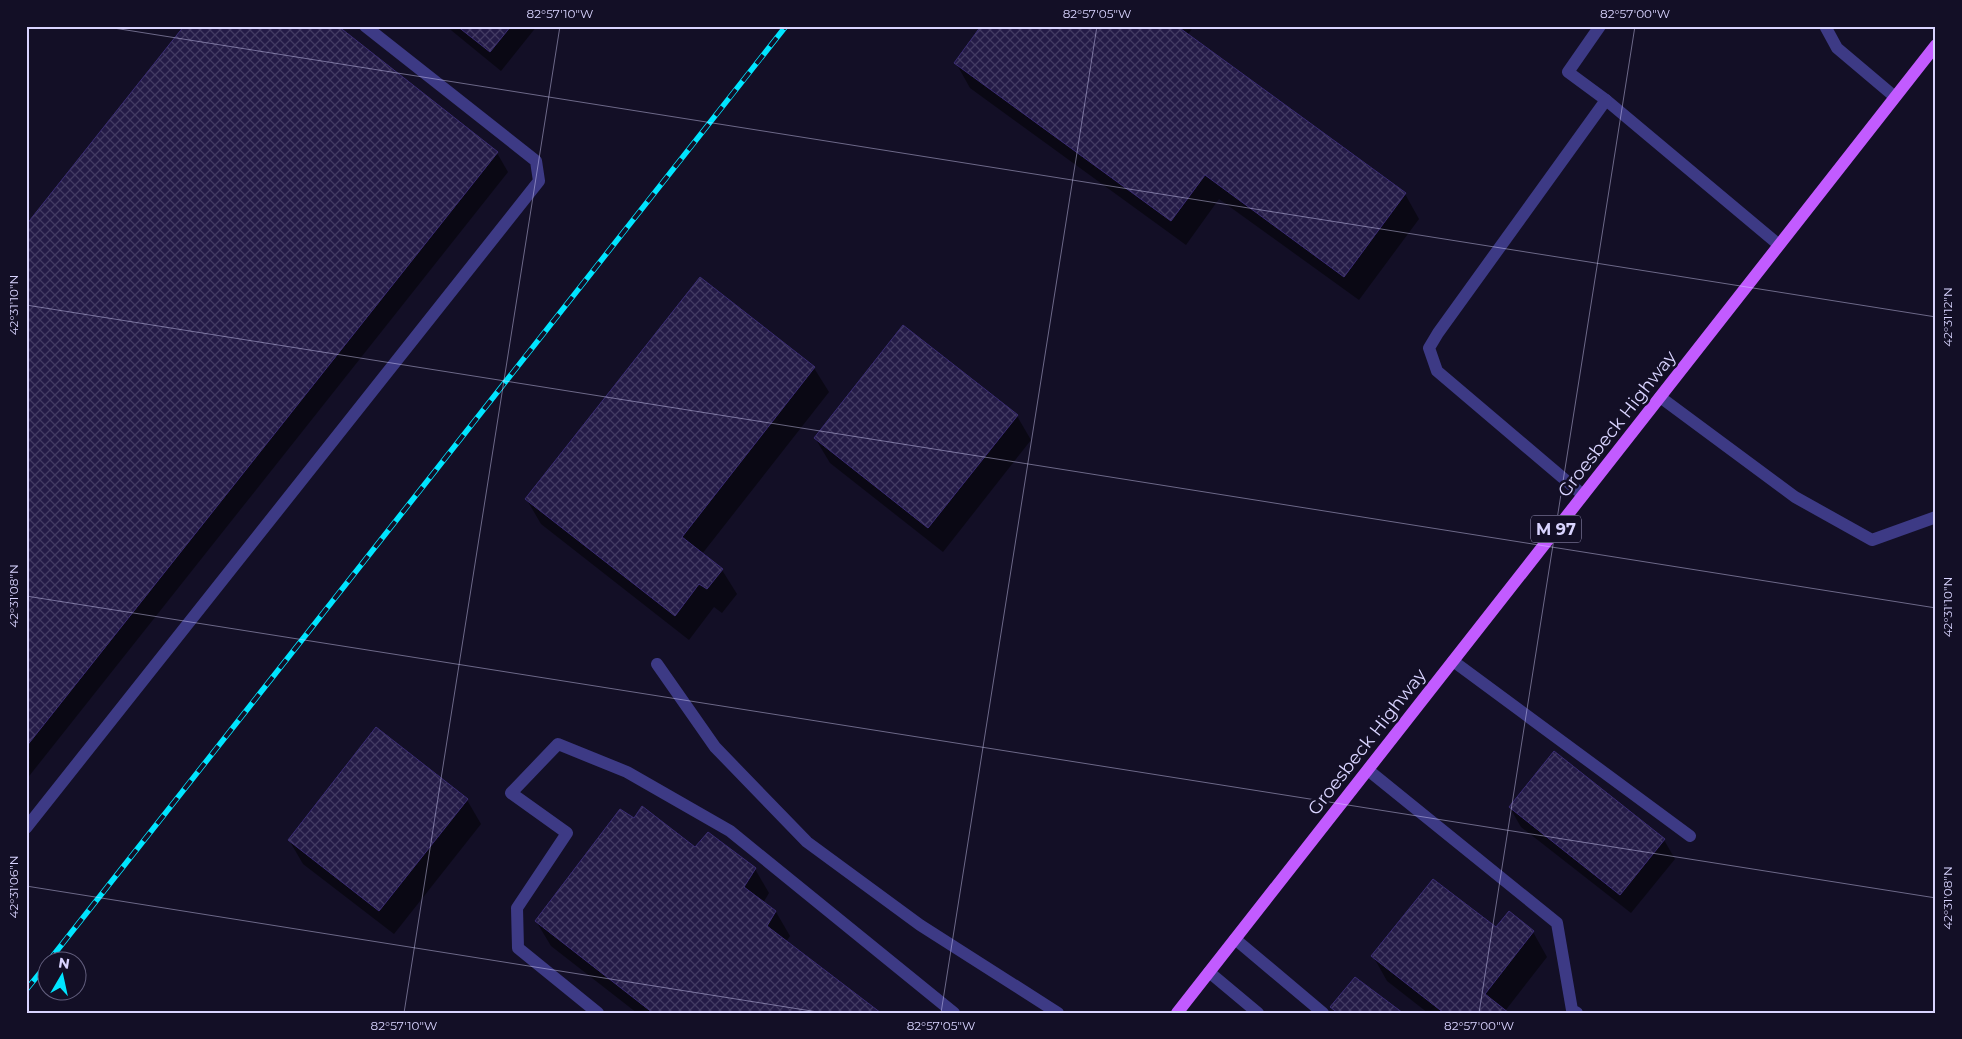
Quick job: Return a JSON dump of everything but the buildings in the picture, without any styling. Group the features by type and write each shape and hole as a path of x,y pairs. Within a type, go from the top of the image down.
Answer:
{"main road":[{"name":"Groesbeck Highway","path":"1178,1013 1936,45"}],"lane":[{"path":"26,828 539,181 536,161 364,26"},
{"path":"1600,26 1568,72 1606,100 1779,244"},
{"path":"1825,26 1837,48 1895,96"},
{"path":"1583,495 1437,371 1429,348 1606,100"},
{"path":"1660,397 1795,497 1872,540 1936,517"},
{"path":"1453,661 1690,836"},
{"path":"657,664 715,747 807,842 920,926 1058,1013"},
{"path":"598,1013 518,948 517,908 567,833 512,793 558,744 627,772 730,830 954,1013"},
{"path":"1368,770 1556,923 1572,1010 1577,1013"},
{"path":"1235,939 1323,1013"},
{"path":"1210,972 1258,1013"}],"railway":[{"path":"56,952 786,26"},
{"path":"26,990 38,975"}]}
